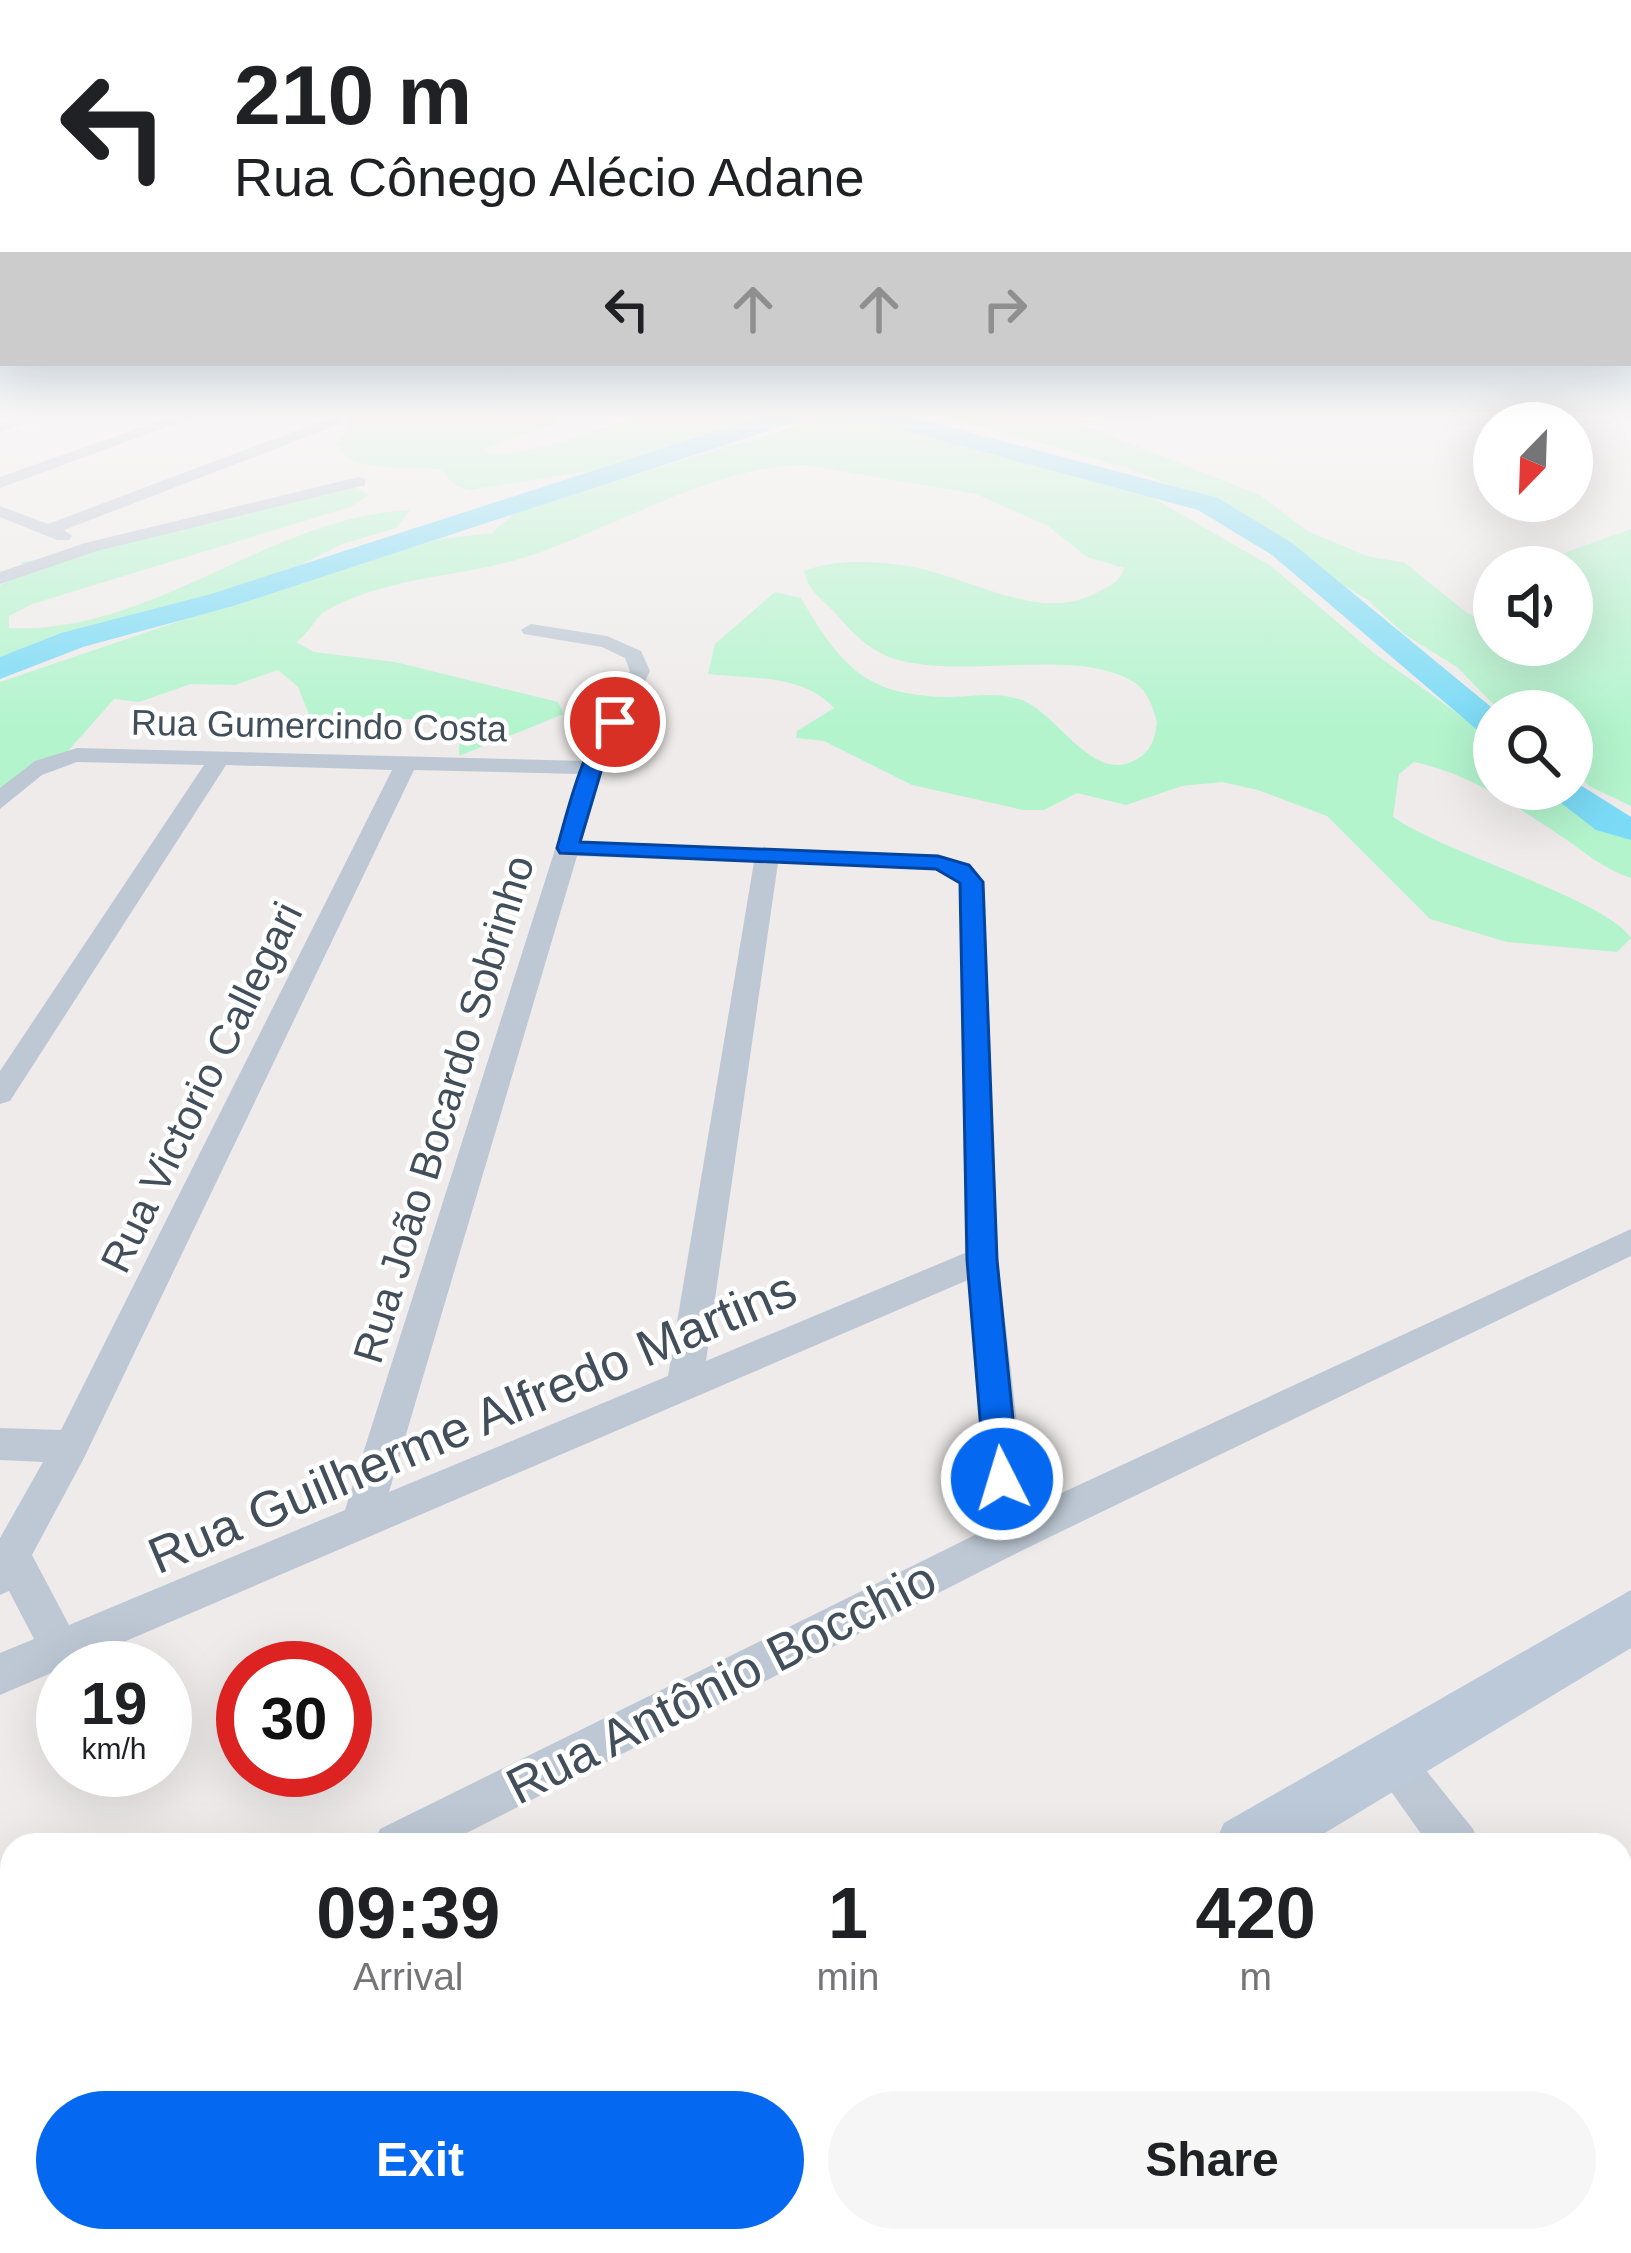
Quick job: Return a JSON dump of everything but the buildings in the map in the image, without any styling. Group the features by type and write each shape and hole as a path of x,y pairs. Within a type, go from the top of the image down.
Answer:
{"street":[{"path":"14,517 91,547"},
{"path":"48,530 82,517"},
{"path":"0,578 91,547 214,517"},
{"name":"Rua João Bocardo Sobrinho","path":"360,1524 592,768 640,671 634,655 607,642 531,630"},
{"name":"Rua Gumercindo Costa","path":"0,802 24,773 46,761 77,755 592,768"},
{"path":"0,1094 219,759"},
{"name":"Rua Victorio Callegari","path":"7,1567 71,1448 406,764"},
{"path":"568,848 938,862 962,870 971,882 982,1260 1011,1535"},
{"path":"684,1387 766,856"},
{"name":"Rua Antônio Bocchio","path":"420,1833 1011,1535 1631,1242"},
{"name":"Rua Guilherme Alfredo Martins","path":"85,1641 982,1260"},
{"path":"0,1444 71,1448"},
{"path":"7,1567 55,1641"},
{"path":"1266,1833 1631,1617"},
{"name":"Rua Guilherme Alfredo Martins","path":"0,1674 36,1660"},
{"path":"1390,1759 1448,1833"}],"green space":[{"path":"231,517 317,517 32,604 9,616 9,628 62,625 112,614 308,532 358,517 404,517 396,528 342,544 262,584 111,625 0,662 0,585 26,572 21,562 92,551"},
{"path":"510,517 625,517 529,556 402,583 352,599 323,613 296,642 314,652 395,662 558,702 564,714 459,756 460,728 451,720 310,717 298,687 278,670 235,685 191,684 139,702 114,699 68,751 32,774 0,807 0,682 291,583 440,539 492,533"},
{"path":"1028,517 1186,517 1271,566 1375,654 1473,725 1473,783 1414,762 1399,774 1393,817 1591,908 1631,938 1617,952 1507,942 1430,919 1327,816 1222,782 1182,786 1126,805 1077,793 1044,810 1023,810 912,785 824,741 796,738 797,731 834,708 807,689 759,678 708,674 715,644 775,592 801,598 844,660 878,684 923,696 1019,699 1089,755 1119,765 1145,753 1155,734 1152,706 1135,683 1084,667 923,665 886,656 855,634 817,595 804,571 842,563 894,564 1003,595 1052,603 1076,601 1098,592 1118,579 1124,568 1087,557 1048,526"},
{"path":"1229,517 1289,517 1307,531 1367,556 1405,563 1473,616 1473,666 1593,666 1593,546 1584,546 1631,529 1631,806 1593,788 1593,690 1479,690 1457,667 1404,634 1368,600"},
{"path":"1593,806 1631,828 1631,878 1602,864 1521,810 1593,810"}],"waterway":[{"path":"0,669 72,640 222,600 477,517"},
{"path":"1230,517 1282,549 1473,709"},
{"path":"1592,810 1631,829"}],"route":[{"path":"615,722 592,768 568,848 938,862 962,870 971,882 982,1260 1002,1479"}]}
